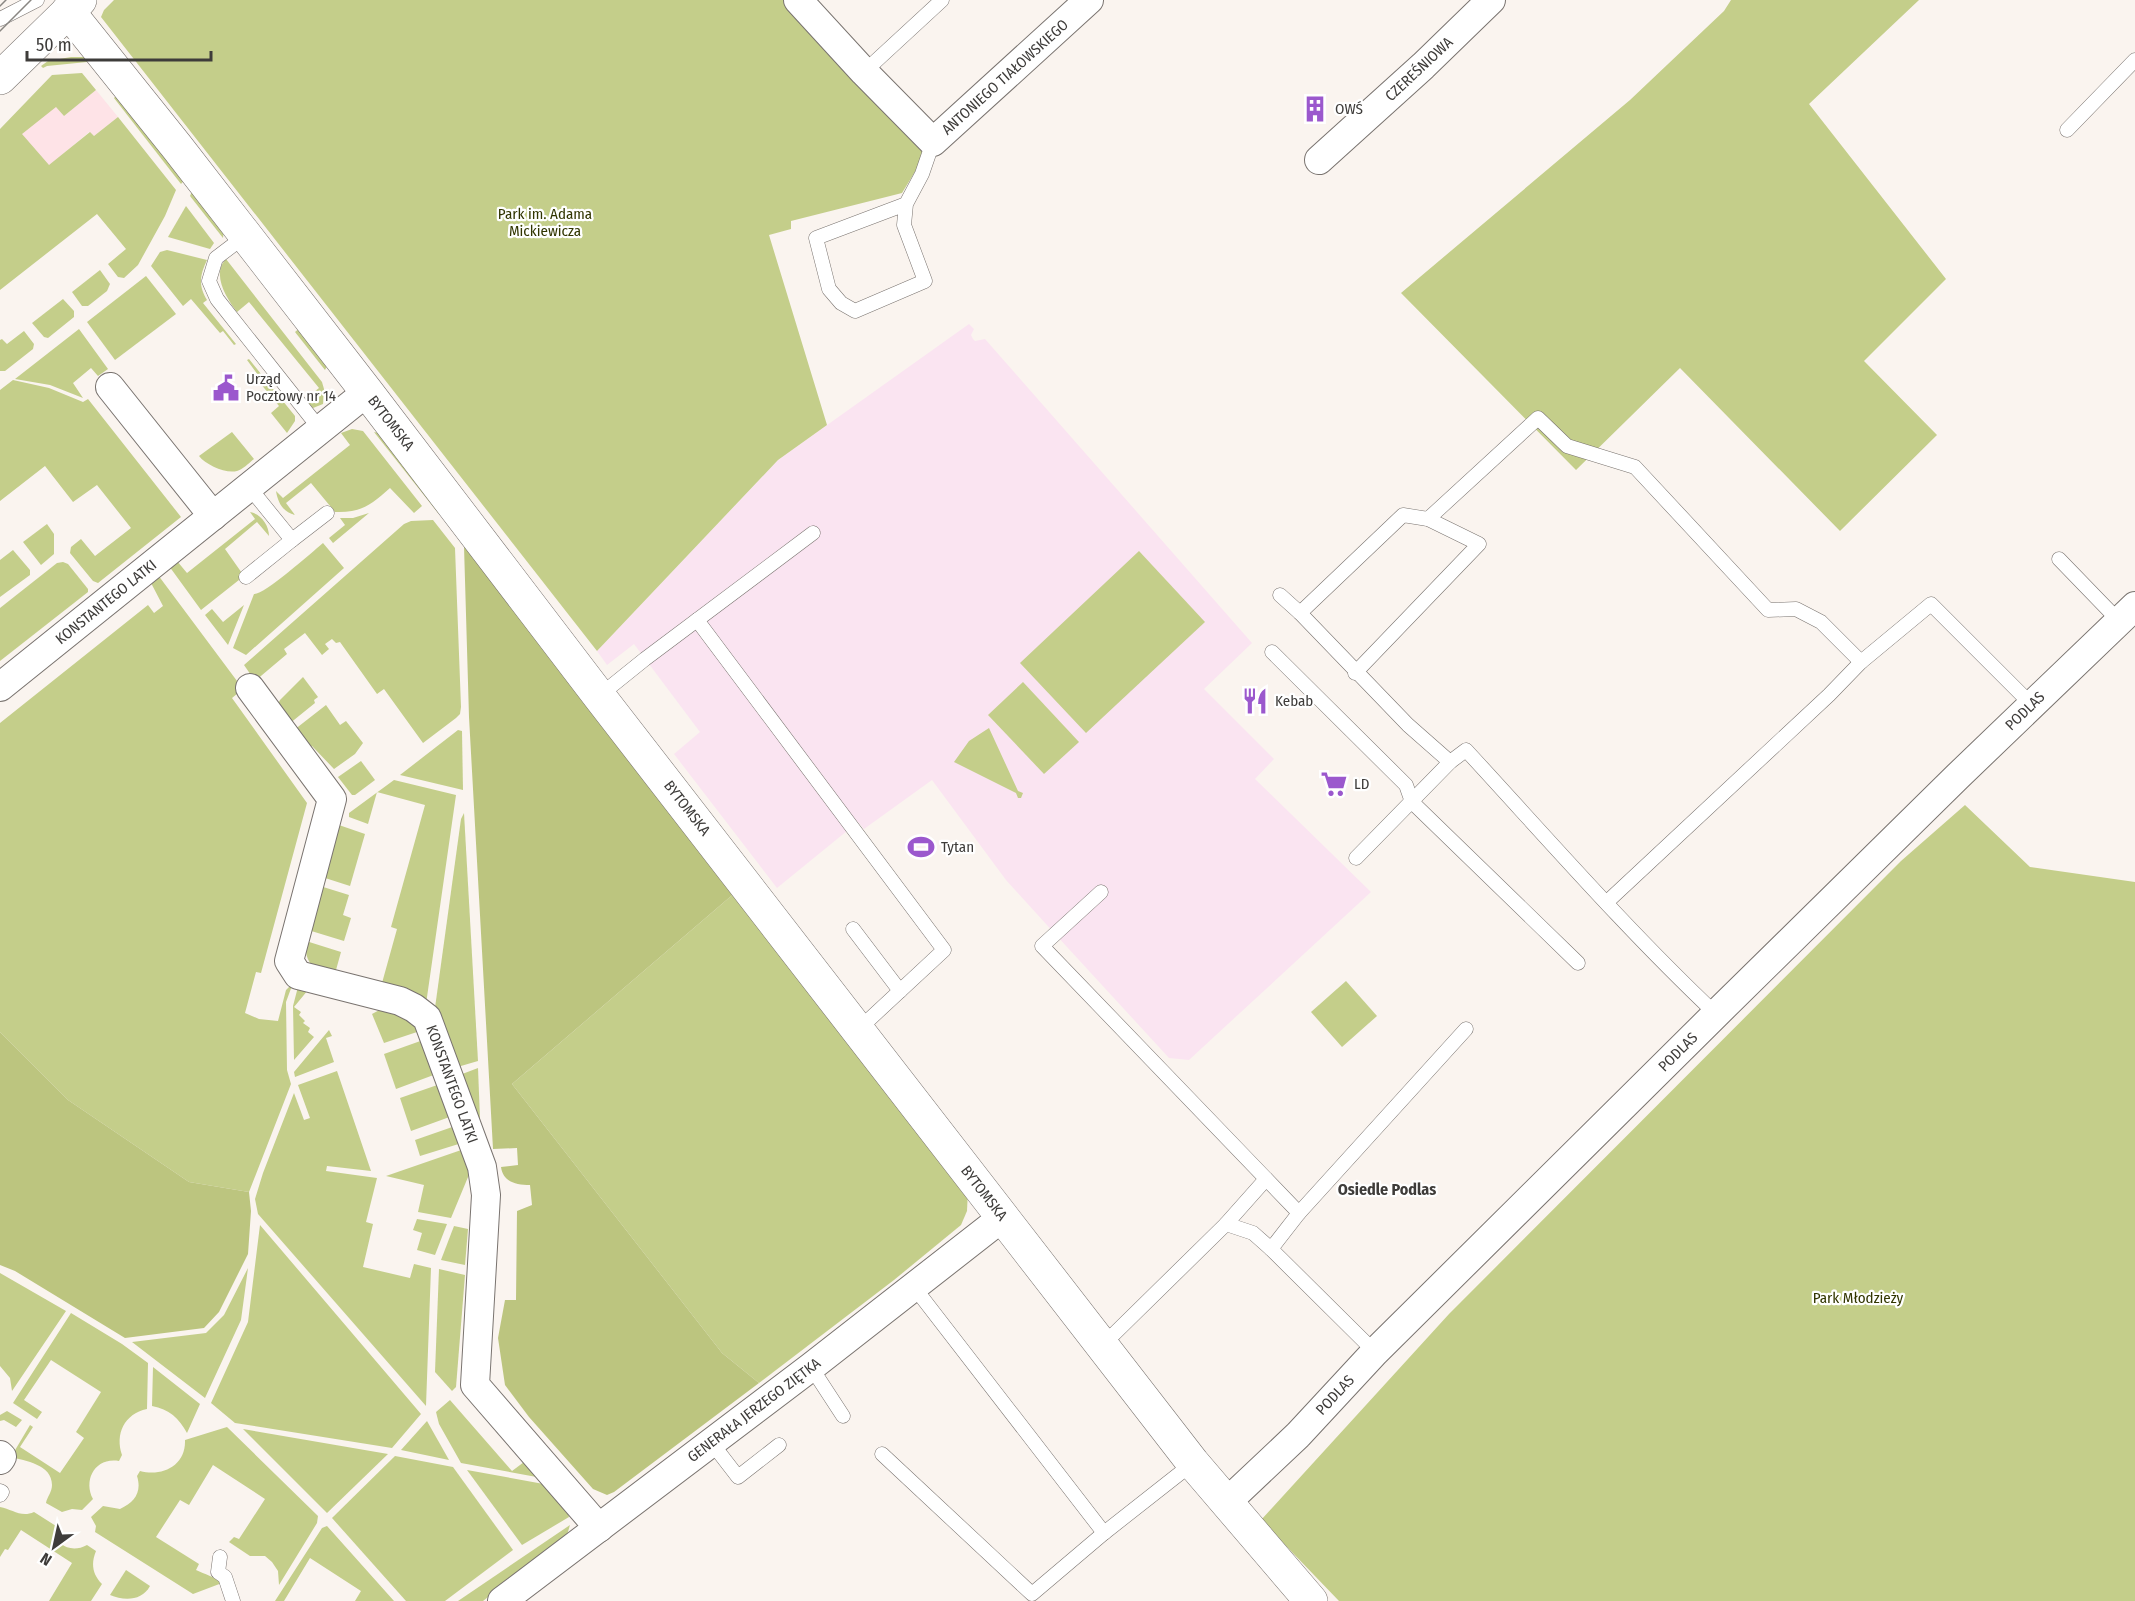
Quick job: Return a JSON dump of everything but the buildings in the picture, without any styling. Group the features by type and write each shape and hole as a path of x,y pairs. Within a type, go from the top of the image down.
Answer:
{"street":[{"name":"ANTONIEGO TIAŁOWSKIEGO","path":"798,0 933,142 1089,0"},
{"name":"CZEREŚNIOWA","path":"1318,160 1414,74 1491,0"},
{"path":"0,78 74,6"},
{"name":"BYTOMSKA","path":"74,6 245,236 1193,1463 1311,1601"},
{"path":"110,387 213,516"},
{"name":"KONSTANTEGO LATKI","path":"0,687 367,392"},
{"name":"PODLAS","path":"1227,1502 1298,1434 1375,1352 1716,1014 2127,614"},
{"name":"KONSTANTEGO LATKI","path":"250,688 332,799 289,961 298,975 400,1001 428,1018 482,1167 486,1195 475,1384 599,1528"},
{"name":"GENERAŁA JERZEGO ZIĘTKA","path":"502,1601 811,1367 1003,1217"}],"lane":[{"path":"0,19 37,0"},
{"path":"864,72 942,0"},
{"path":"2067,130 2135,60"},
{"path":"906,204 816,238 829,290 841,303 855,311 925,281 904,225 906,204 922,174 933,142"},
{"path":"245,236 216,258 209,281 217,299 320,429"},
{"path":"1428,519 1538,418 1567,446 1635,467 1768,610 1796,609 1821,622 1861,662"},
{"path":"249,487 292,540"},
{"path":"246,577 327,513"},
{"path":"1300,614 1403,515 1428,519 1479,544 1355,673"},
{"path":"599,696 813,533"},
{"path":"2059,560 2127,614"},
{"path":"1280,595 1355,673 1450,762"},
{"path":"1608,902 1829,695 1861,662 1931,603 2031,705"},
{"path":"697,620 944,950 859,1029"},
{"path":"1272,652 1406,785 1412,802 1578,963"},
{"path":"1356,858 1450,762 1466,750 1608,902 1637,937 1716,1014"},
{"path":"1101,892 1042,946 1299,1213"},
{"path":"853,929 900,991"},
{"path":"1271,1249 1299,1213 1466,1029"},
{"path":"1101,1344 1226,1224 1266,1179"},
{"path":"1226,1224 1253,1233 1375,1352"},
{"path":"914,1287 1104,1533"},
{"path":"811,1367 843,1416"},
{"path":"711,1442 738,1477 779,1445"},
{"path":"882,1454 1032,1594 1104,1533 1193,1463"},
{"path":"220,1557 218,1572 225,1577 232,1601"}],"shaded area":[{"path":"96,90 118,117 94,136 89,132 49,166 21,134 56,106 64,116"},
{"path":"969,324 974,329 971,335 973,339 975,341 985,339 1252,643 1204,689 1274,759 1255,779 1371,892 1189,1060 1169,1058 1056,935 1006,880 932,780 864,829 858,822 777,888 674,754 700,732 634,644 607,665 597,651 778,460"}],"green space":[{"name":"Park im. Adama Mickiewicza","path":"114,0 784,0 927,152 902,193 791,221 791,229 769,235 827,425 778,460 597,651 101,17 104,10"},
{"path":"1731,0 1919,0 1809,104 1946,279 1864,361 1937,435 1840,531 1680,368 1576,470 1401,293 1630,100 1724,11"},
{"path":"86,57 87,62 43,68 41,66 48,61"},
{"path":"82,73 96,90 64,116 56,107 22,134 49,165 90,132 94,136 118,117 176,190 165,216 138,265 124,278 118,277 108,264 126,249 97,214 0,290 0,129 52,75"},
{"path":"117,95 186,178 181,184 114,98"},
{"path":"194,187 224,228 223,238 190,196"},
{"path":"186,206 214,243 210,249 168,237"},
{"path":"167,250 207,260 201,280 202,290 207,300 203,303 236,344 234,345 223,331 220,333 191,299 183,306 151,266 160,252"},
{"path":"226,259 322,382 323,404 313,408 305,399 319,388 249,302 237,312 233,307 220,279 222,265"},
{"path":"100,270 110,284 107,291 88,306 82,306 72,292"},
{"path":"146,276 176,314 115,360 87,322"},
{"path":"63,299 74,311 74,317 48,338 44,337 32,323"},
{"path":"301,327 329,362 325,370 295,332"},
{"path":"79,329 108,369 98,376 91,368 73,383 83,398 50,385 15,379"},
{"path":"24,331 34,344 33,349 5,371 0,371 0,340 2,339 7,344"},
{"path":"249,359 295,416 295,421 287,433 271,413 279,406 255,377 258,375 247,360"},
{"path":"13,380 49,388 83,402 88,399 181,517 98,583 93,581 70,553 71,547 81,539 95,556 131,528 97,485 73,502 45,466 0,501 0,390"},
{"path":"352,429 363,431 422,506 414,513 390,488 365,507 352,511 335,512 311,483 286,503 295,515 284,509 276,491 283,498 350,445 341,433"},
{"path":"232,432 254,459 243,468 232,472 222,470 206,463 199,456"},
{"path":"374,432 383,434 441,513 438,513"},
{"path":"250,512 258,515 264,521 269,536 257,522 225,549 244,576 201,610 169,566 177,561 187,573 255,519"},
{"path":"369,513 333,543 329,538 345,525 340,518 353,518"},
{"path":"433,520 455,548 461,707 460,714 456,718 423,743 384,689 377,694 340,642 336,643 332,639 325,644 329,649 322,655 305,633 284,649 287,654 255,681 244,665 404,524 411,521"},
{"path":"47,524 54,534 54,554 41,565 23,542"},
{"path":"323,543 344,568 246,655 233,648 254,594 277,581"},
{"path":"464,546 737,891 512,1084 722,1353 759,1383 607,1495 593,1489 529,1417 505,1385 498,1338 505,1300 516,1300 517,1211 532,1205 530,1185 511,1182 502,1172 501,1167 518,1165 517,1148 493,1149 469,717"},
{"path":"13,550 30,570 30,575 0,597 0,560"},
{"path":"1139,551 1205,622 1086,733 1020,663"},
{"path":"57,563 68,564 88,592 0,661 0,608"},
{"path":"158,575 243,689 232,698 307,803 261,973 256,972 245,1013 259,1019 278,1021 286,990 293,983 286,1002 287,1070 291,1084 249,1192 189,1182 68,1100 0,1032 0,723 148,605 154,613 163,606 150,581"},
{"path":"244,605 228,645 205,615 212,609 223,622"},
{"path":"303,677 318,697 314,700 315,703 289,724 278,704"},
{"path":"1023,682 1079,742 1044,774 988,715"},
{"path":"326,705 340,725 346,721 363,743 355,754 334,769 312,746 309,749 294,730"},
{"path":"989,728 1018,791 1023,793 1021,798 1018,798 1016,793 954,762 969,741"},
{"path":"458,730 462,731 463,790 400,775"},
{"path":"361,761 375,780 352,795 338,777"},
{"path":"394,780 456,795 426,1004 314,968 307,955 306,941 341,952 336,970 382,983 397,929 391,927 425,805 377,792"},
{"path":"377,793 368,824 349,817 349,813"},
{"name":"Park Młodzieży","path":"1965,805 2030,867 2135,882 2135,1601 1339,1601 1261,1520 1449,1314 1901,861"},
{"path":"464,813 478,1061 454,1068 434,1015 461,819"},
{"path":"336,824 365,834 350,886 322,877"},
{"path":"320,886 349,895 343,915 351,918 344,941 308,930"},
{"path":"737,891 968,1189 967,1211 961,1225 894,1280 759,1383 722,1353 512,1084"},
{"path":"1346,981 1377,1016 1342,1047 1311,1012"},
{"path":"299,983 308,990 294,1007 301,1012 299,1015 305,1021 303,1023 310,1028 308,1032 314,1037 294,1060 293,1006"},
{"path":"385,1007 423,1030 384,1043 372,1014"},
{"path":"329,1030 332,1036 326,1038 334,1062 295,1077 294,1072"},
{"path":"0,1032 68,1100 189,1182 249,1192 251,1211 248,1254 219,1312 204,1328 125,1338 15,1271 0,1265"},
{"path":"426,1039 439,1073 396,1089 384,1054"},
{"path":"478,1068 480,1119 473,1121 457,1076"},
{"path":"337,1071 371,1171 327,1166 326,1171 377,1178 366,1222 373,1224 363,1267 410,1278 414,1264 431,1268 426,1406 258,1214 255,1199 294,1093 304,1120 310,1118 298,1085"},
{"path":"443,1083 455,1115 411,1131 400,1098"},
{"path":"458,1125 465,1142 420,1156 415,1140"},
{"path":"467,1148 473,1165 451,1218 418,1212 424,1185 386,1176"},
{"path":"417,1219 447,1224 435,1255 417,1250 422,1233 413,1230"},
{"path":"260,1225 421,1414 392,1448 235,1423 211,1403 248,1322"},
{"path":"454,1226 468,1229 465,1265 441,1260"},
{"path":"248,1268 241,1320 205,1398 132,1342 206,1333 224,1315"},
{"path":"439,1269 465,1275 456,1387 452,1391 435,1372"},
{"path":"0,1273 66,1311 12,1391 10,1378 0,1366"},
{"path":"71,1313 148,1363 147,1409 132,1415 123,1426 120,1440 122,1455 119,1461 103,1463 93,1471 89,1484 93,1499 82,1510 72,1509 62,1512 46,1503 52,1485 48,1472 30,1462 11,1457 30,1425 33,1427 20,1447 60,1473 84,1438 76,1432 101,1392 51,1360 24,1400 42,1412 37,1419 13,1403"},
{"path":"153,1367 200,1404 187,1433 173,1415 164,1409 152,1406"},
{"path":"450,1400 512,1471 524,1462 542,1478 461,1463 439,1424 436,1412"},
{"path":"7,1411 22,1420 16,1427 4,1420 0,1421 0,1415"},
{"path":"427,1421 449,1460 401,1450"},
{"path":"227,1427 318,1516 317,1523 279,1585 278,1571 272,1562 265,1556 250,1556 229,1542 234,1537 239,1539 265,1499 213,1465 189,1505 180,1500 156,1537 199,1564 196,1570 222,1583 193,1594 95,1532 96,1526 91,1517 103,1506 120,1509 130,1503 138,1492 137,1476 140,1471 156,1472 171,1468 181,1457 185,1440"},
{"path":"243,1429 388,1454 327,1513"},
{"path":"395,1456 453,1467 513,1550 445,1601 406,1601 332,1518"},
{"path":"467,1470 549,1485 566,1505 569,1517 522,1545"},
{"path":"0,1507 21,1514 34,1512 56,1526 57,1538 64,1546 75,1549 87,1545 96,1551 93,1568 102,1584 91,1601 49,1601 72,1563 21,1530 8,1550 5,1549 0,1557"},
{"path":"570,1525 567,1535 483,1601 458,1601"},
{"path":"327,1526 394,1601 355,1601 361,1591 310,1558 284,1601 275,1601 322,1528"},
{"path":"126,1570 150,1586 147,1591 132,1598 110,1595"}],"tram line":[{"path":"0,6 6,0"},
{"path":"0,31 31,0"}],"place":[{"name":"OWŚ","path":"1315,109"},
{"name":"Urząd Pocztowy nr 14","path":"226,388"},
{"name":"Kebab","path":"1255,701"},
{"name":"LD","path":"1334,784"},
{"name":"Tytan","path":"921,847"}],"district":[{"name":"Osiedle Podlas","path":"1387,1189"}]}
